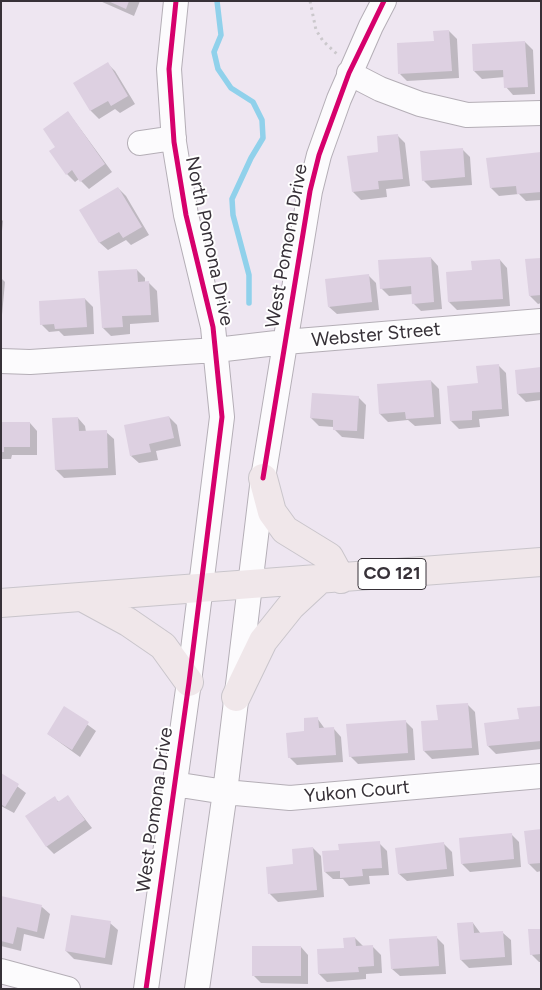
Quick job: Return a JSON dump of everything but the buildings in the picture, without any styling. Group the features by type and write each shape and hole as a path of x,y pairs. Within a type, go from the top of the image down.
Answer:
{"main road":[{"path":"236,697 263,641 291,606 330,579 329,557 285,530 272,512 263,478"},
{"name":"CO 121","path":"1,603 541,562"},
{"path":"82,597 128,622 163,646 189,682"}],"street":[{"name":"North Pomona Drive","path":"176,1 169,69 174,138 186,214 207,298 216,350 222,417 195,634"},
{"name":"West Pomona Drive","path":"197,989 225,792 263,478 310,190 319,155 351,69 384,1"},
{"path":"351,69 380,89 420,104 467,115 541,113"},
{"name":"North Pomona Drive","path":"140,143 174,138"},
{"name":"Webster Street","path":"1,361 30,362 216,350 284,342 541,321"},
{"name":"West Pomona Drive","path":"146,989 195,634"},
{"name":"Yukon Court","path":"174,784 225,792 290,798 541,776"},
{"path":"1,971 68,989"}],"path":[{"path":"310,1 316,30 323,41 351,69"}],"waterway":[{"path":"217,1 221,35 214,52 218,69 231,88 253,102 262,120 263,138 251,158 232,199 233,215 249,275 249,303"}],"cycle path":[{"path":"146,989 189,682 222,417 213,327 186,215 174,142 169,69 176,1"},
{"path":"263,478 310,191 319,155 349,73 384,1"}]}
